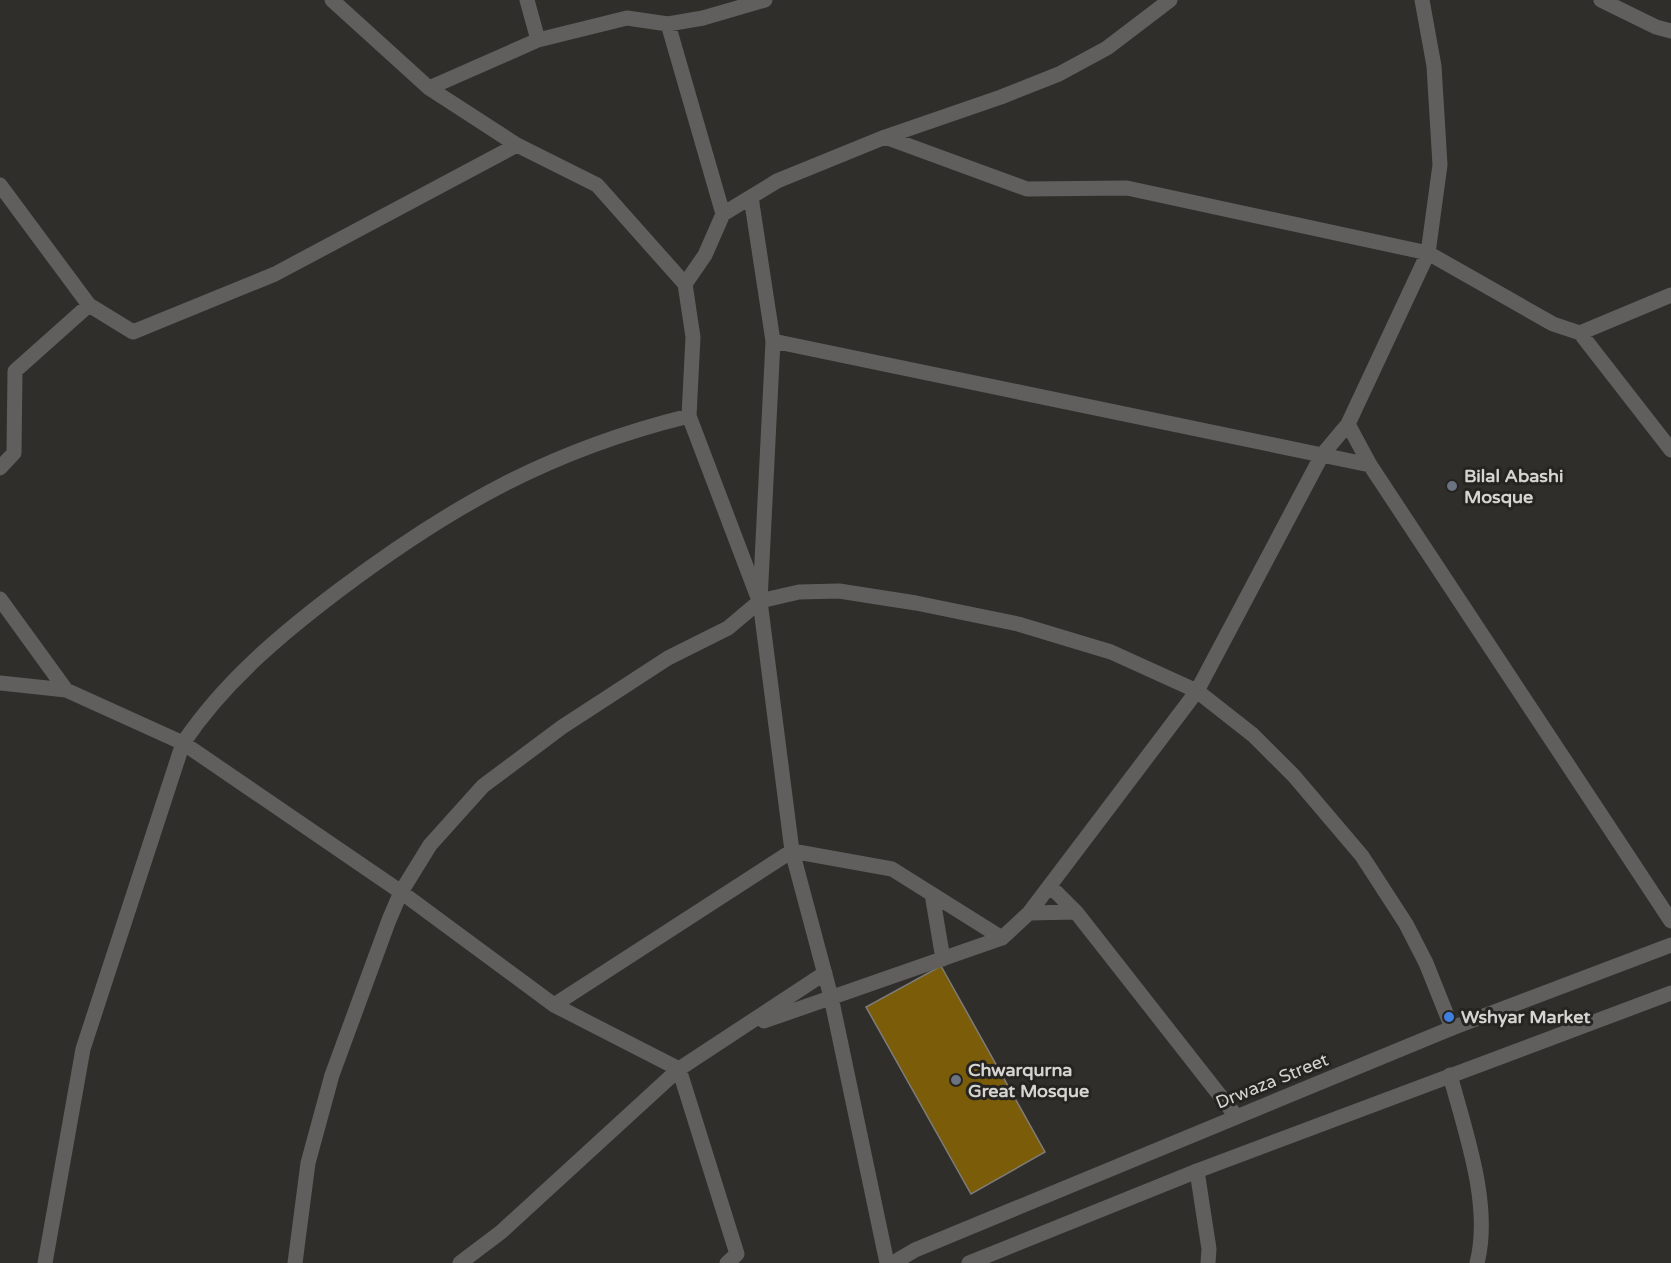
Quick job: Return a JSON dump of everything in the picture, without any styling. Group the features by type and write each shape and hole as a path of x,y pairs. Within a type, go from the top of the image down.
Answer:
{"street":[{"path":"332,0 429,88 517,145 597,185 685,284 693,337 689,416 760,601"},
{"path":"526,0 538,40"},
{"path":"429,88 538,40 627,18 668,24 703,18 765,0"},
{"path":"685,284 705,255 723,214 751,197 804,168 1059,74 1107,48 1170,0"},
{"path":"740,1029 1002,938 1029,913 1197,691 1322,455 1348,424 1428,253 1440,165 1434,66 1422,0"},
{"path":"1601,0 1656,27 1671,31"},
{"path":"668,24 723,214"},
{"path":"885,137 1027,189 1127,188 1428,253 1553,324 1580,333 1670,444"},
{"path":"0,185 89,305 133,332 275,274 517,145"},
{"path":"751,197 773,341 760,601 792,851 831,997 888,1263"},
{"path":"1580,333 1671,295"},
{"path":"0,468 14,453 15,370 89,305"},
{"path":"773,341 1370,465"},
{"path":"45,1263 83,1049 183,743 201,716 276,641 356,578 449,514 486,492 579,448 619,434 689,416"},
{"path":"1348,424 1370,465 1671,921"},
{"path":"296,1263 305,1182 317,1127 350,1022 401,892 430,845 483,786 518,758 632,680 678,652 728,628 760,601 816,590 916,603 1062,636 1111,652 1197,691 1253,735 1294,776 1362,856 1406,924 1426,963 1452,1028"},
{"path":"0,599 66,690"},
{"path":"0,683 66,690 183,743 401,892 554,1005 679,1069 737,1254 727,1263"},
{"path":"554,1005 792,851 892,869 1002,938"},
{"path":"1050,886 1076,912 1236,1116"},
{"path":"932,894 943,959"},
{"path":"1029,913 1076,912"},
{"name":"Drwaza Street","path":"893,1263 915,1250 1236,1116 1452,1028 1671,945"},
{"path":"460,1263 501,1232 679,1069 825,973"},
{"path":"969,1263 1197,1171 1671,993"},
{"path":"1450,1075 1475,1170 1480,1230 1477,1263"},
{"path":"1197,1171 1209,1249 1208,1263"}],"building":[{"name":"Chwarqurna Great Mosque","path":"941,966 1045,1152 971,1194 866,1007"}],"place":[{"name":"Bilal Abashi Mosque","path":"1452,486"},
{"name":"Wshyar Market","path":"1449,1017"},
{"name":"Chwarqurna Great Mosque","path":"956,1080"}]}
